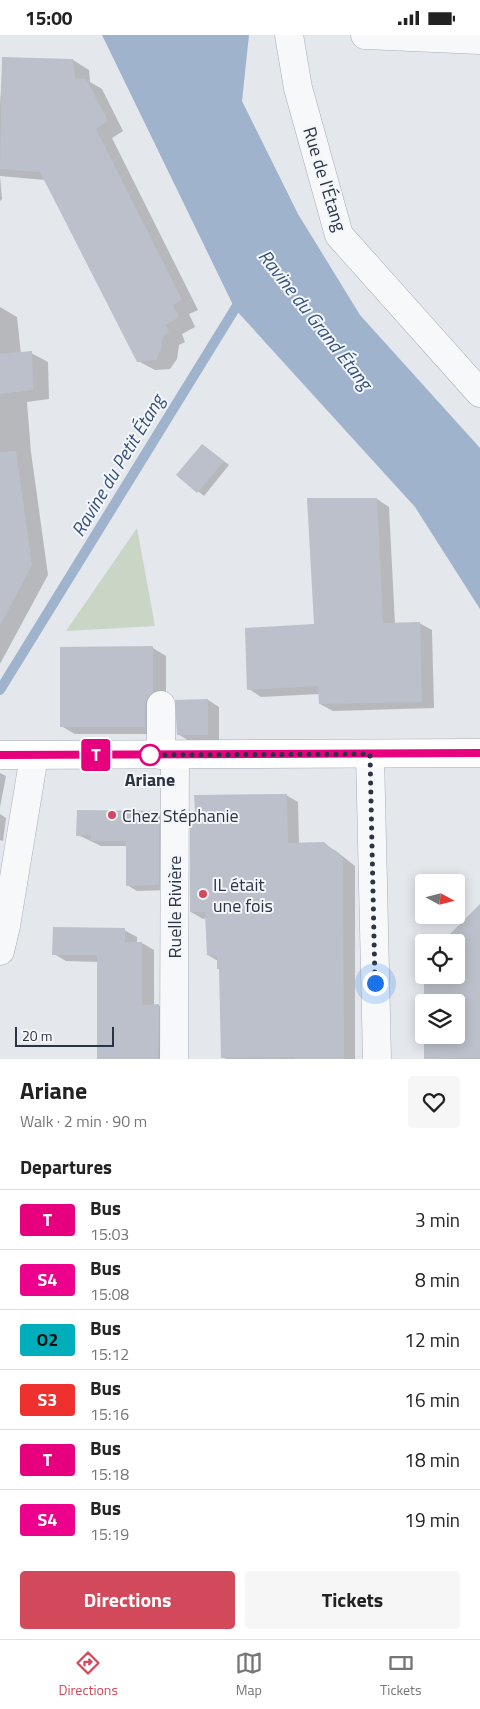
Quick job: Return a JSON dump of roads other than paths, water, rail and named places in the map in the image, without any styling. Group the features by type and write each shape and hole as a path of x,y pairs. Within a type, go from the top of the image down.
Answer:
{"main road":[{"path":"14,756 480,753"}],"street":[{"name":"Rue de l'Étang","path":"289,35 298,88 340,235 480,393"},
{"path":"365,35 480,40"},
{"name":"Ruelle Rivière","path":"160,705 168,755 174,1059"},
{"path":"370,754 377,1059"},
{"path":"0,951 6,926 14,756"}],"water":[{"name":"Ravine du Grand Étang","path":"102,35 249,35 242,101 298,214 360,315 480,448 480,609 415,507 235,309"}],"waterway":[{"name":"Ravine du Petit Étang","path":"0,690 241,299"}],"place":[{"name":"Ariane","path":"150,755"},
{"name":"Chez Stéphanie","path":"112,815"},
{"name":"IL était une fois","path":"203,894"}]}
